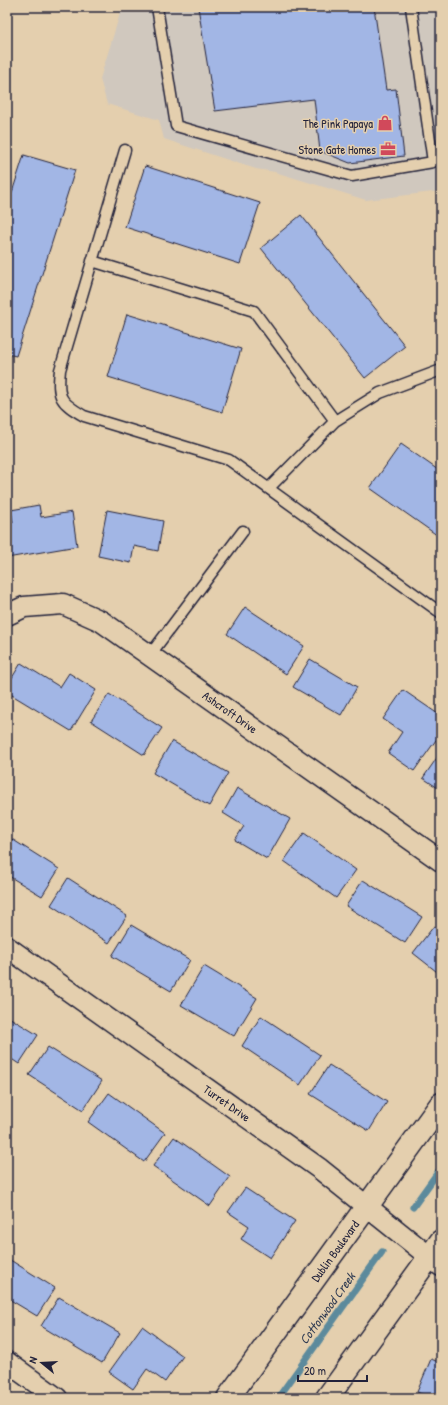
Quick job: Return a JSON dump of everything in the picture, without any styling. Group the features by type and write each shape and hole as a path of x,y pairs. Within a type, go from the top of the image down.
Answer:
{"main road":[{"name":"Dublin Boulevard","path":"228,1398 441,1104"},
{"path":"327,1398 437,1255"}],"street":[{"name":"Ashcroft Drive","path":"7,615 24,607 63,604 101,620 441,861"},
{"name":"Turret Drive","path":"7,947 320,1169 367,1207 437,1255"},
{"path":"7,1362 57,1398"}],"lane":[{"path":"157,7 176,126 352,176 434,162 411,7"},
{"path":"125,150 60,370 58,388 66,405 84,416 229,460 441,614"},
{"path":"92,261 254,311 335,421"},
{"path":"269,488 335,421 380,393 441,370"},
{"path":"150,655 242,531"}],"shaded area":[{"path":"122,7 441,7 441,191 366,200 275,172 256,169 164,139 159,120 107,104 100,79"}],"building":[{"path":"198,7 374,7 386,90 396,89 404,156 350,163 320,151 314,99 215,111"},
{"path":"24,155 75,170 16,356 7,354 7,208"},
{"path":"145,166 260,203 240,264 125,227"},
{"path":"301,215 405,346 365,378 261,248"},
{"path":"127,314 241,349 222,412 108,377"},
{"path":"401,444 441,472 441,538 370,488"},
{"path":"39,505 41,517 72,512 77,546 7,558 7,522 13,522 11,510"},
{"path":"107,510 163,521 158,551 134,546 131,563 98,556"},
{"path":"245,607 304,646 286,674 227,634"},
{"path":"310,659 357,687 341,715 293,687"},
{"path":"21,663 60,687 69,673 96,690 71,731 7,692 7,686"},
{"path":"403,690 441,716 441,733 414,771 388,753 402,732 383,719"},
{"path":"109,694 162,728 144,755 91,721"},
{"path":"172,741 228,773 209,806 153,773"},
{"path":"441,752 441,790 423,778"},
{"path":"237,788 290,819 267,859 235,840 244,826 223,813"},
{"path":"304,833 356,870 336,898 284,861"},
{"path":"7,836 59,869 42,896 7,875"},
{"path":"68,878 127,916 109,943 51,905"},
{"path":"363,880 422,917 405,943 346,906"},
{"path":"131,925 190,960 171,991 112,956"},
{"path":"434,926 441,931 441,975 413,953"},
{"path":"204,966 257,998 234,1036 181,1005"},
{"path":"7,1016 38,1035 19,1064 7,1056"},
{"path":"261,1016 320,1055 300,1085 242,1046"},
{"path":"48,1047 102,1081 83,1110 29,1075"},
{"path":"329,1065 387,1102 369,1131 310,1094"},
{"path":"109,1093 165,1133 144,1162 88,1122"},
{"path":"174,1137 230,1177 210,1206 153,1166"},
{"path":"245,1188 295,1221 270,1258 241,1239 249,1226 228,1212"},
{"path":"7,1258 55,1288 37,1316 7,1298"},
{"path":"59,1297 120,1333 102,1363 41,1326"},
{"path":"142,1326 183,1356 165,1382 147,1369 133,1389 109,1372"},
{"path":"431,1359 441,1363 441,1398 431,1398 417,1392"}],"waterway":[{"name":"Cottonwood Creek","path":"413,1207 441,1168"},
{"name":"Cottonwood Creek","path":"278,1398 382,1252"}],"place":[{"name":"The Pink Papaya","path":"385,123"},
{"name":"Stone Gate Homes","path":"388,149"}]}
